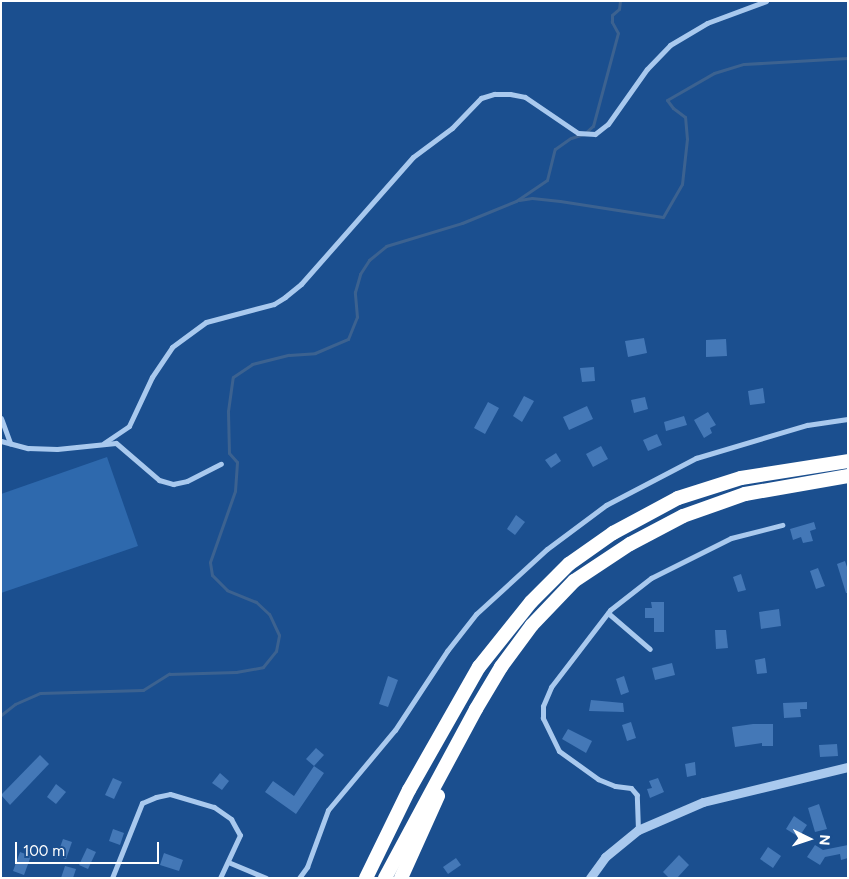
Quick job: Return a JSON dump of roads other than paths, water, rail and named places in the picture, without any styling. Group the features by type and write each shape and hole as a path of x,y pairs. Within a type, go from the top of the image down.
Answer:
{"highway":[{"path":"355,878 409,790 479,667 531,602 569,564 613,532 678,498 741,478 848,461"},
{"path":"385,878 476,708 501,667 532,625 574,581 630,544 683,516 745,494 848,476"},
{"path":"401,878 476,708"},
{"path":"366,878 409,790"}],"street":[{"path":"104,442 129,426 152,376 172,346 206,322 274,304 285,298 301,284 412,157 452,128 481,98 494,94 510,94 525,97 578,133 595,134 608,124 647,69 670,45 707,23 766,1"},
{"path":"1,418 10,443"},
{"path":"298,878 307,867 328,810 395,730 447,651 476,614 547,548 606,505 696,458 807,425 848,419"},
{"path":"1,441 28,448 57,450 104,442 116,443 159,480 173,484 187,481 221,464"},
{"path":"638,830 637,795 631,788 615,786 581,768 559,750 543,718 543,706 551,687 608,613 651,578 732,538 782,525"},
{"path":"608,613 650,649"},
{"path":"590,878 605,857 638,830 703,802 848,767"},
{"path":"112,878 142,803 170,794 214,807 231,819 240,835 220,878"},
{"path":"228,862 266,878"}],"waterway":[{"path":"1,715 15,704 40,693 143,690 169,674 236,672 263,667 276,651 279,635 269,614 256,602 227,590 212,575 210,562 235,491 237,462 229,453 228,411 233,377 252,364 289,355 315,353 348,339 357,317 355,292 360,274 369,260 386,246 462,223 516,201 547,180 555,149 571,138 584,134 593,126 618,33 612,22 612,15 619,9 620,1"},
{"path":"519,200 532,198 560,201 663,217 682,184 687,139 685,117 673,108 667,100 714,73 744,64 848,58"}]}
